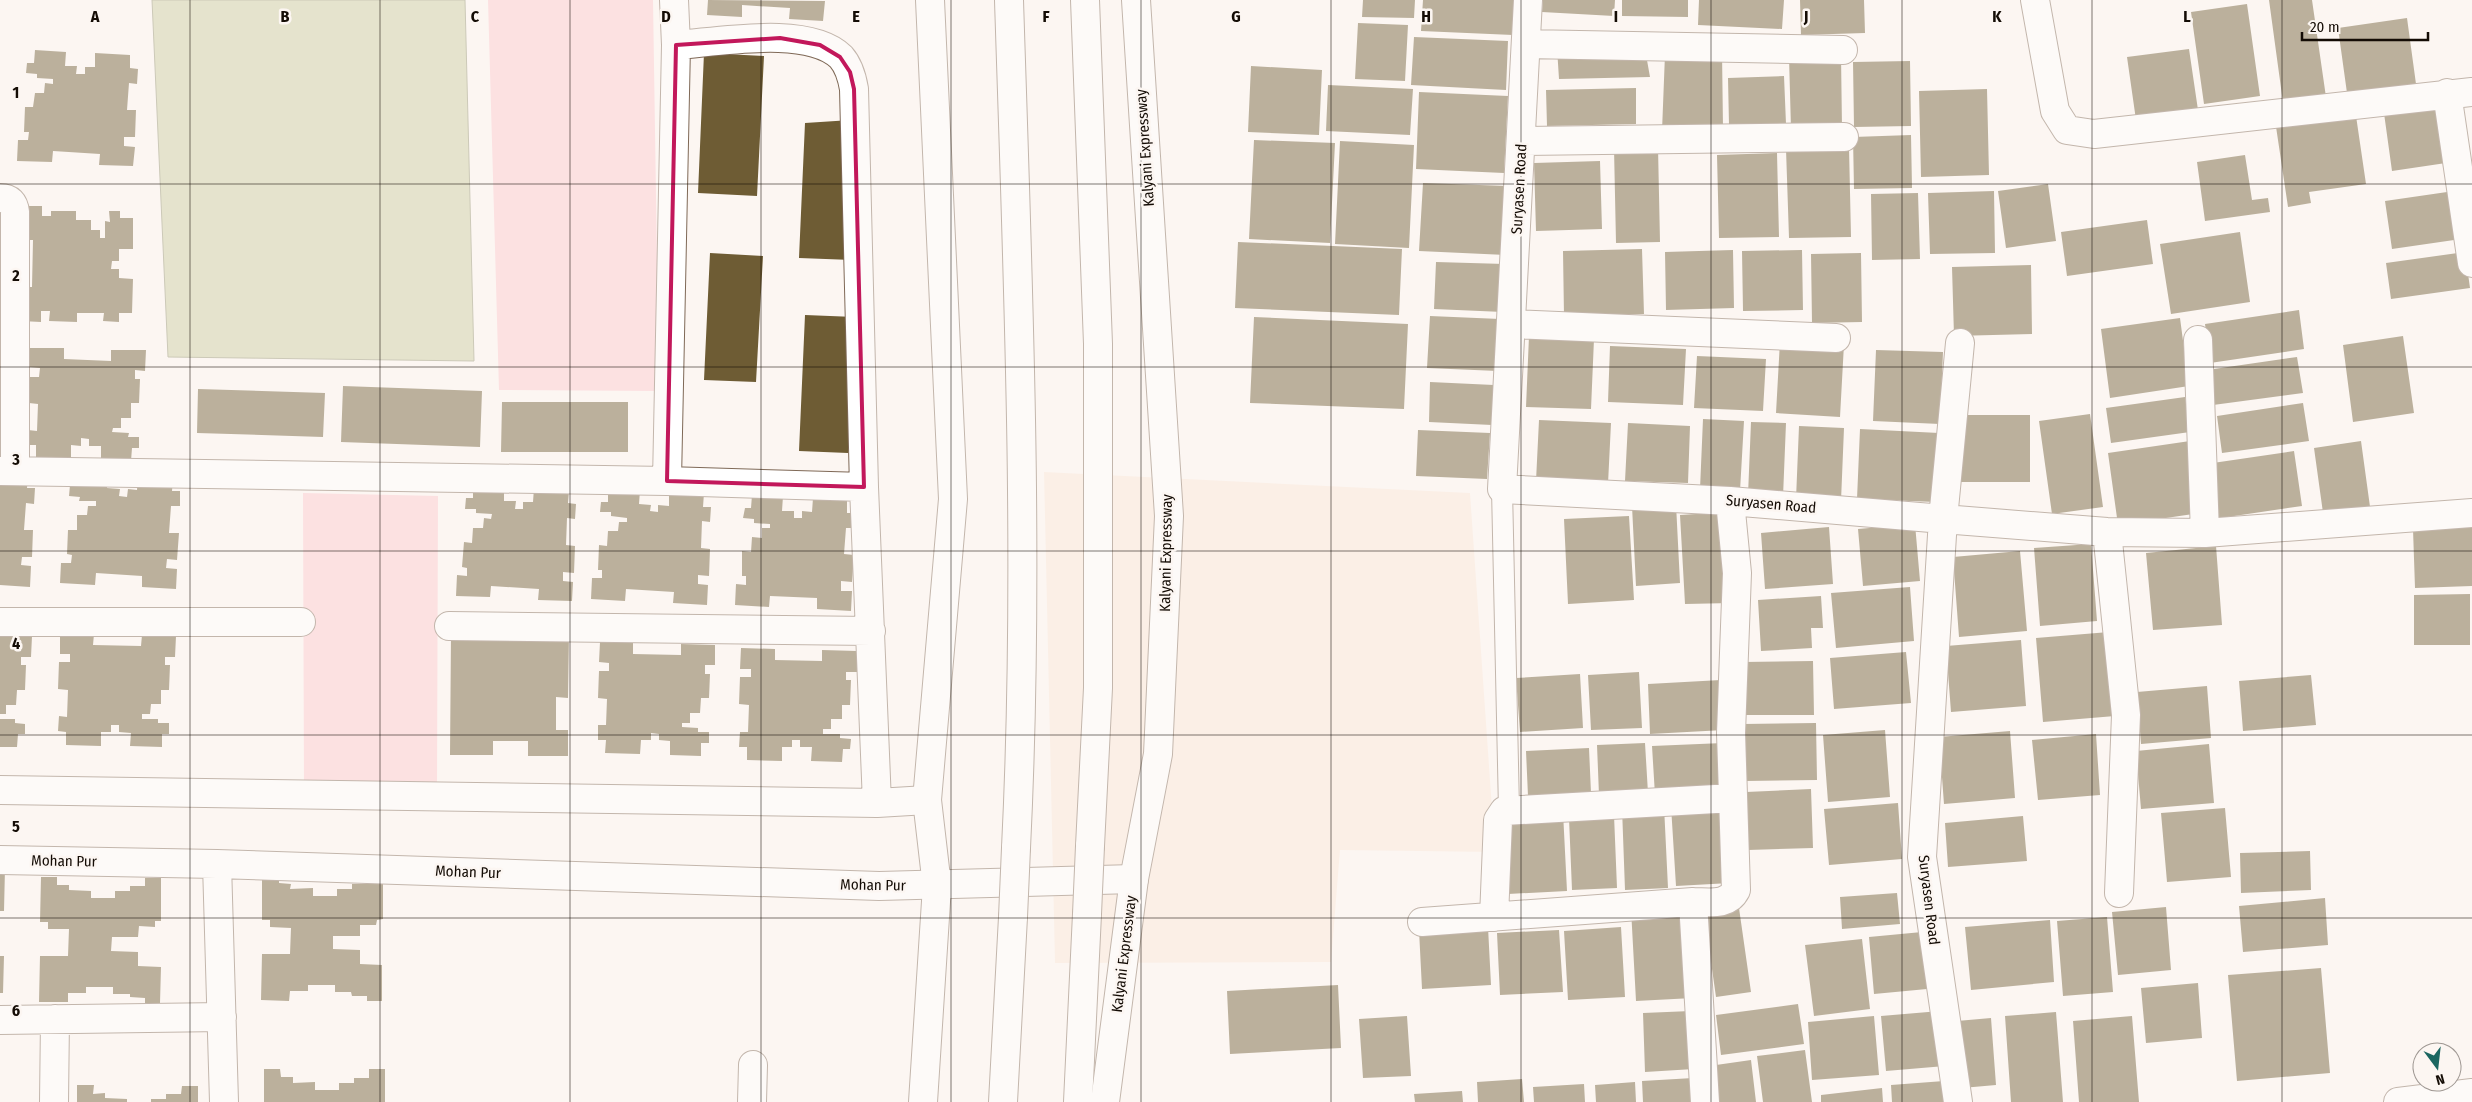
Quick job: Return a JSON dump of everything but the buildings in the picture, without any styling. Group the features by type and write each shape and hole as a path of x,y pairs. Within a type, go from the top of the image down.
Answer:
{"main road":[{"path":"667,481 676,45 674,0"},
{"path":"923,1102 937,886 927,800 953,499 930,0"},
{"path":"1003,1102 1022,726 1021,361 1009,0"},
{"path":"1078,1102 1098,688 1098,344 1085,0"},
{"name":"Kalyani Expressway","path":"1105,1102 1134,879 1158,754 1169,516 1136,0"},
{"name":"Suryasen Road","path":"1528,0 1502,489 1730,501 1943,519 1922,857 1958,1102"},
{"path":"2035,0 2055,111 2067,130 2094,134 2459,93 2472,263"},
{"path":"676,45 760,38 797,39 820,45 840,57 850,72 854,88 864,487 877,803"},
{"path":"1526,44 1843,50"},
{"path":"1522,141 1844,137"},
{"path":"0,198 10,200 16,212 8,471 667,481 864,487"},
{"path":"1512,324 1836,338"},
{"path":"2198,340 2205,533"},
{"path":"1960,343 1943,519 2107,532 2205,533 2472,513"},
{"path":"1422,922 1693,902 1724,902 1732,897 1736,890 1731,732 1737,573 1730,501"},
{"path":"2107,532 2126,715 2119,893"},
{"path":"0,622 301,622"},
{"path":"449,626 871,632"},
{"path":"0,790 877,803 927,800"},
{"path":"1494,917 1498,820 1500,815 1509,810 1733,798"},
{"name":"Mohan Pur","path":"0,860 217,864 870,886 937,886 1134,879"},
{"path":"217,864 224,1102"},
{"path":"1693,902 1705,1102"},
{"path":"0,1020 222,1017"},
{"path":"54,1019 54,1102"},
{"path":"752,1102 753,1065"},
{"path":"2398,1102 2472,1093"}],"lane":[{"path":"1502,489 1509,810"}],"highlighted area":[{"path":"780,38 820,45 840,57 850,72 854,89 864,487 667,481 676,45"}],"shaded area":[{"path":"152,0 465,0 474,361 168,357"},
{"path":"488,0 653,0 659,391 499,390"},
{"path":"1044,472 1470,493 1495,852 1340,850 1331,962 1055,963"},
{"path":"303,493 438,496 437,792 304,792"}]}
